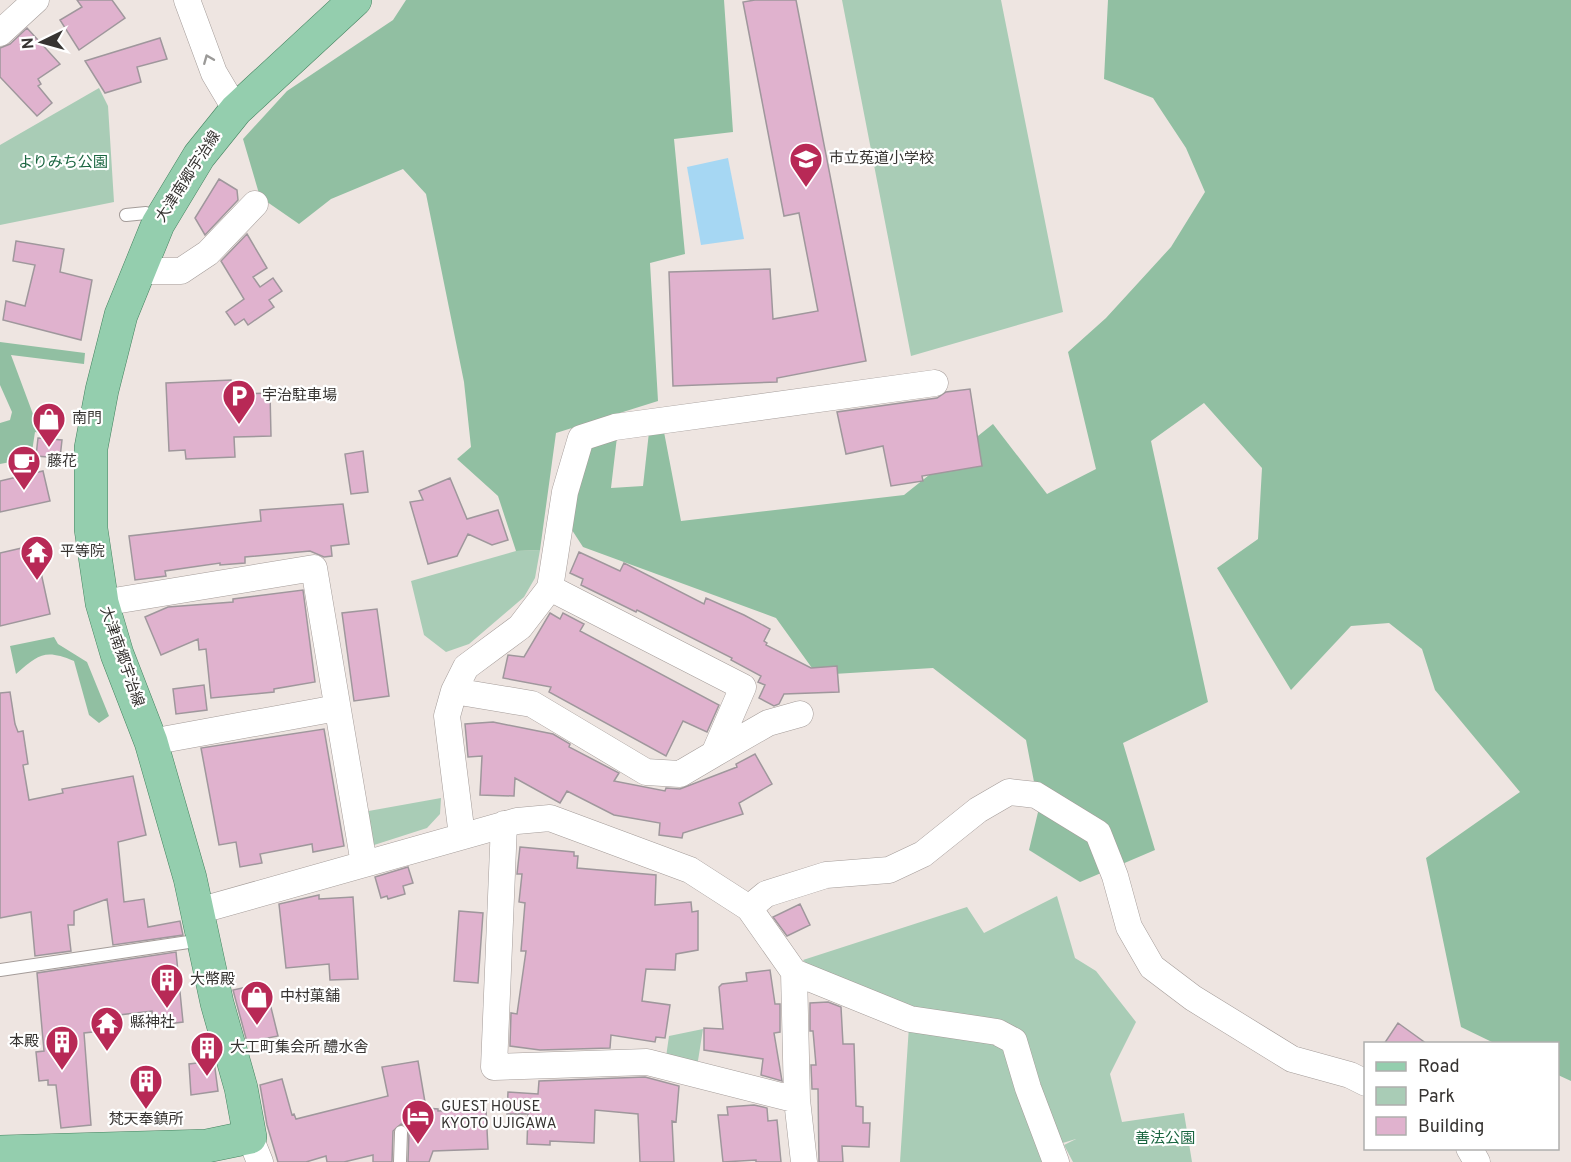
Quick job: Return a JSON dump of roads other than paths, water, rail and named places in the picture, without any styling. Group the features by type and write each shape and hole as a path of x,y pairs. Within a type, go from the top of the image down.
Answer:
{"main road":[{"name":"大津南郷宇治線","path":"0,1152 207,1146 255,1149 200,926 151,742 117,654 102,603 91,529 91,448 102,390 121,315 158,224 199,156 236,110 355,0"}],"street":[{"path":"0,33 36,0"},
{"path":"187,0 214,73 236,110"},
{"path":"139,271 181,271 208,253 255,204"},
{"path":"462,836 447,716 454,691 466,667 520,627 550,588 565,492 581,438 615,428 935,383"},
{"path":"102,603 314,568 364,864"},
{"path":"550,588 743,687 714,754"},
{"path":"454,691 532,704 646,772 680,774 768,723 800,714"},
{"path":"151,742 337,708"},
{"path":"749,908 766,894 826,875 889,870 923,854 978,810 1009,792 1036,795 1098,833 1115,876 1129,927 1152,967 1192,998 1292,1059 1350,1075 1364,1082"},
{"path":"200,926 364,864 504,825 550,818 690,870 749,908 794,972 910,1019 997,1032 1014,1041 1028,1088 1056,1162"},
{"path":"504,825 494,1067 647,1062 797,1100"},
{"path":"794,972 797,1100 804,1162"}],"lane":[{"path":"126,215 146,213 158,224"},
{"path":"0,970 200,926"},
{"path":"400,1162 401,1132"}],"water":[{"path":"728,158 744,239 701,245 687,167"}],"place":[{"name":"市立菟道小学校","path":"806,188"},
{"name":"宇治駐車場","path":"239,425"},
{"name":"南門","path":"49,448"},
{"name":"藤花","path":"24,491"},
{"name":"平等院","path":"37,581"},
{"name":"大幣殿","path":"167,1009"},
{"name":"中村菓舗","path":"257,1026"},
{"name":"縣神社","path":"107,1052"},
{"name":"本殿","path":"62,1071"},
{"name":"大工町集会所 醴水舎","path":"207,1077"},
{"name":"梵天奉鎮所","path":"146,1110"},
{"name":"GUEST HOUSE KYOTO UJIGAWA","path":"418,1145"}],"park label":[{"name":"よりみち公園","path":"63,163"},
{"name":"善法公園","path":"1165,1139"}]}
